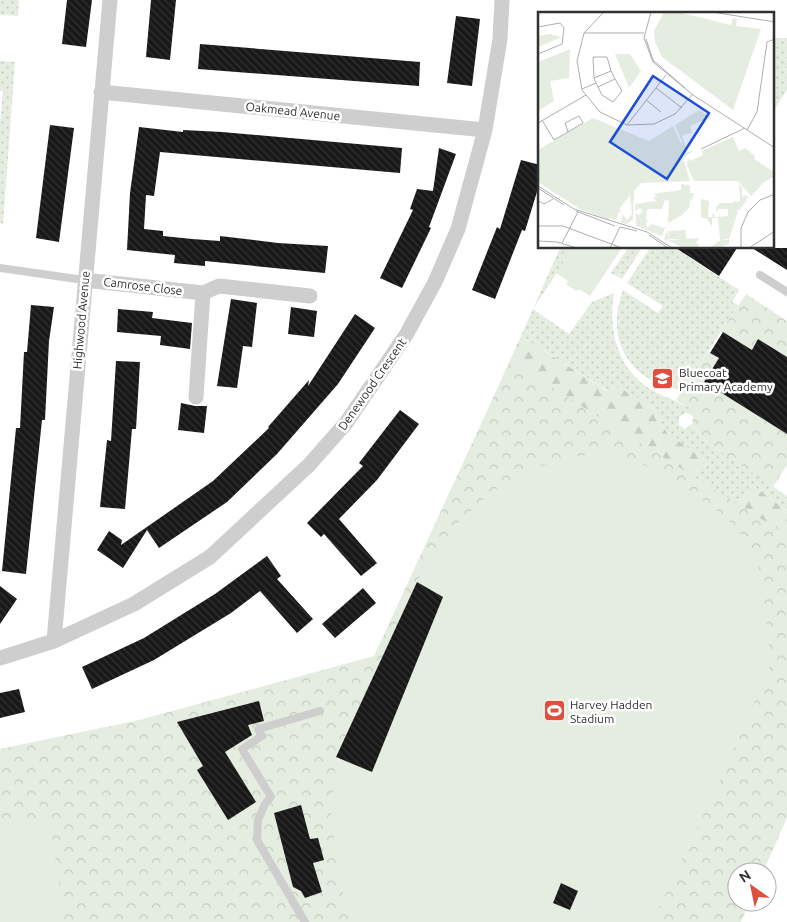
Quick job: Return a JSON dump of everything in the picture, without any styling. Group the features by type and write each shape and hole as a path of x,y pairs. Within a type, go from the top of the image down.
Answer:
{"street":[{"name":"Highwood Avenue","path":"54,641 84,280 110,0"},
{"name":"Denewood Crescent","path":"0,658 54,641 134,604 210,557 308,465 346,423 406,335 435,282 458,229 485,130 500,39 502,0"},
{"name":"Oakmead Avenue","path":"101,92 485,130"},
{"name":"Camrose Close","path":"84,280 202,293 219,286 310,296"},
{"path":"196,397 202,293"}],"lane":[{"path":"0,268 84,280"},
{"path":"760,274 787,292"},
{"path":"305,922 257,840 260,812 271,797 242,749 262,736 258,729 320,711"}],"green space":[{"path":"0,0 19,0 18,16 0,15"},
{"path":"774,38 787,38 787,90 774,110"},
{"path":"0,61 15,62 3,224 0,223 0,124 3,91 0,91"},
{"path":"560,249 572,249 533,309 569,334 592,302 614,293 612,321 614,334 617,347 630,370 650,389 692,409 689,414 686,413 679,417 679,425 685,429 692,424 707,442 787,496 787,511 752,485 739,505 685,487 705,460 667,433 651,405 608,391 521,336"},
{"path":"572,249 621,249 590,296 579,289 576,291 566,284 568,281 556,273"},
{"path":"627,249 641,249 622,279 611,273"},
{"path":"649,249 687,249 684,254 739,290 732,302 738,305 683,390 664,386 649,378 636,368 626,356 620,342 617,326 618,308 623,290 658,313 663,306 627,283"},
{"path":"746,294 787,321 787,357 758,339 752,350 721,331"},
{"path":"521,336 607,391 614,385 651,405 667,433 705,460 685,487 502,378"},
{"path":"708,352 719,358 704,382 787,434 787,465 773,487 707,442 692,424 693,416 689,414 691,409 676,400"},
{"path":"510,361 787,535 787,818 767,862 727,862 727,912 746,912 741,922 0,922 0,749 139,720 374,656"},
{"name":"Harvey Hadden Stadium","path":"607,453 646,466 685,487 724,516 747,541 757,560 762,582 771,664 714,793 652,922 353,922 343,894 331,817 336,757 417,582 452,530 472,509 494,491 518,476 545,465 575,457"},
{"path":"752,485 787,511 787,547 739,505"},
{"path":"50,820 64,922 0,922 0,827"}],"building":[{"path":"67,0 92,0 86,47 62,44"},
{"path":"151,0 176,0 170,60 146,57"},
{"path":"456,16 480,19 472,86 447,83"},
{"path":"200,44 420,62 419,86 198,69"},
{"path":"50,125 74,128 59,242 36,238"},
{"path":"139,127 183,132 183,130 222,132 402,148 400,173 160,152 154,196 146,195 144,229 163,231 163,236 192,239 220,241 220,236 278,243 328,246 325,273 205,261 205,266 174,263 175,255 127,250 130,193"},
{"path":"439,148 456,154 429,227 431,228 402,288 380,278 413,210 410,209 417,189 433,191"},
{"path":"521,160 538,164 538,189 525,231 522,230 495,299 472,290 497,227 500,229"},
{"path":"787,248 787,270 754,249"},
{"path":"678,249 736,249 719,276"},
{"path":"231,299 257,303 252,347 243,346 237,388 217,386"},
{"path":"31,305 54,307 49,341 45,420 42,420 26,574 2,571 16,428 20,428 24,352 27,352"},
{"path":"291,307 317,311 314,337 288,334"},
{"path":"118,309 153,312 152,318 192,323 190,349 160,345 161,336 117,332"},
{"path":"355,314 375,328 338,384 277,454 227,502 159,548 147,530 123,568 97,550 109,531 122,540 121,545 213,481 269,428 309,380 308,386"},
{"path":"723,332 752,350 758,339 787,357 787,434 704,382 719,358 710,353"},
{"path":"116,361 140,362 136,429 132,429 125,509 100,507 107,440 111,441"},
{"path":"181,403 207,406 204,433 178,430"},
{"path":"400,410 419,424 377,480 339,519 377,563 361,576 324,534 321,537 307,523 363,466 359,463"},
{"path":"267,556 281,576 277,579 313,619 297,633 260,591 231,613 154,660 92,689 82,667 144,638 215,594"},
{"path":"417,582 443,597 372,772 336,757"},
{"path":"0,586 17,599 0,624"},
{"path":"363,588 376,603 335,638 322,624"},
{"path":"19,689 25,712 0,718 0,693"},
{"path":"259,701 264,721 248,725 252,735 225,752 256,802 228,820 197,770 203,766 177,722"},
{"path":"301,805 310,839 318,838 324,860 313,863 322,892 305,898 301,891 293,887 274,813"},
{"path":"561,883 578,891 570,910 553,903"}],"place":[{"name":"Bluecoat Primary Academy","path":"663,379"},
{"name":"Harvey Hadden Stadium","path":"554,711"}]}
